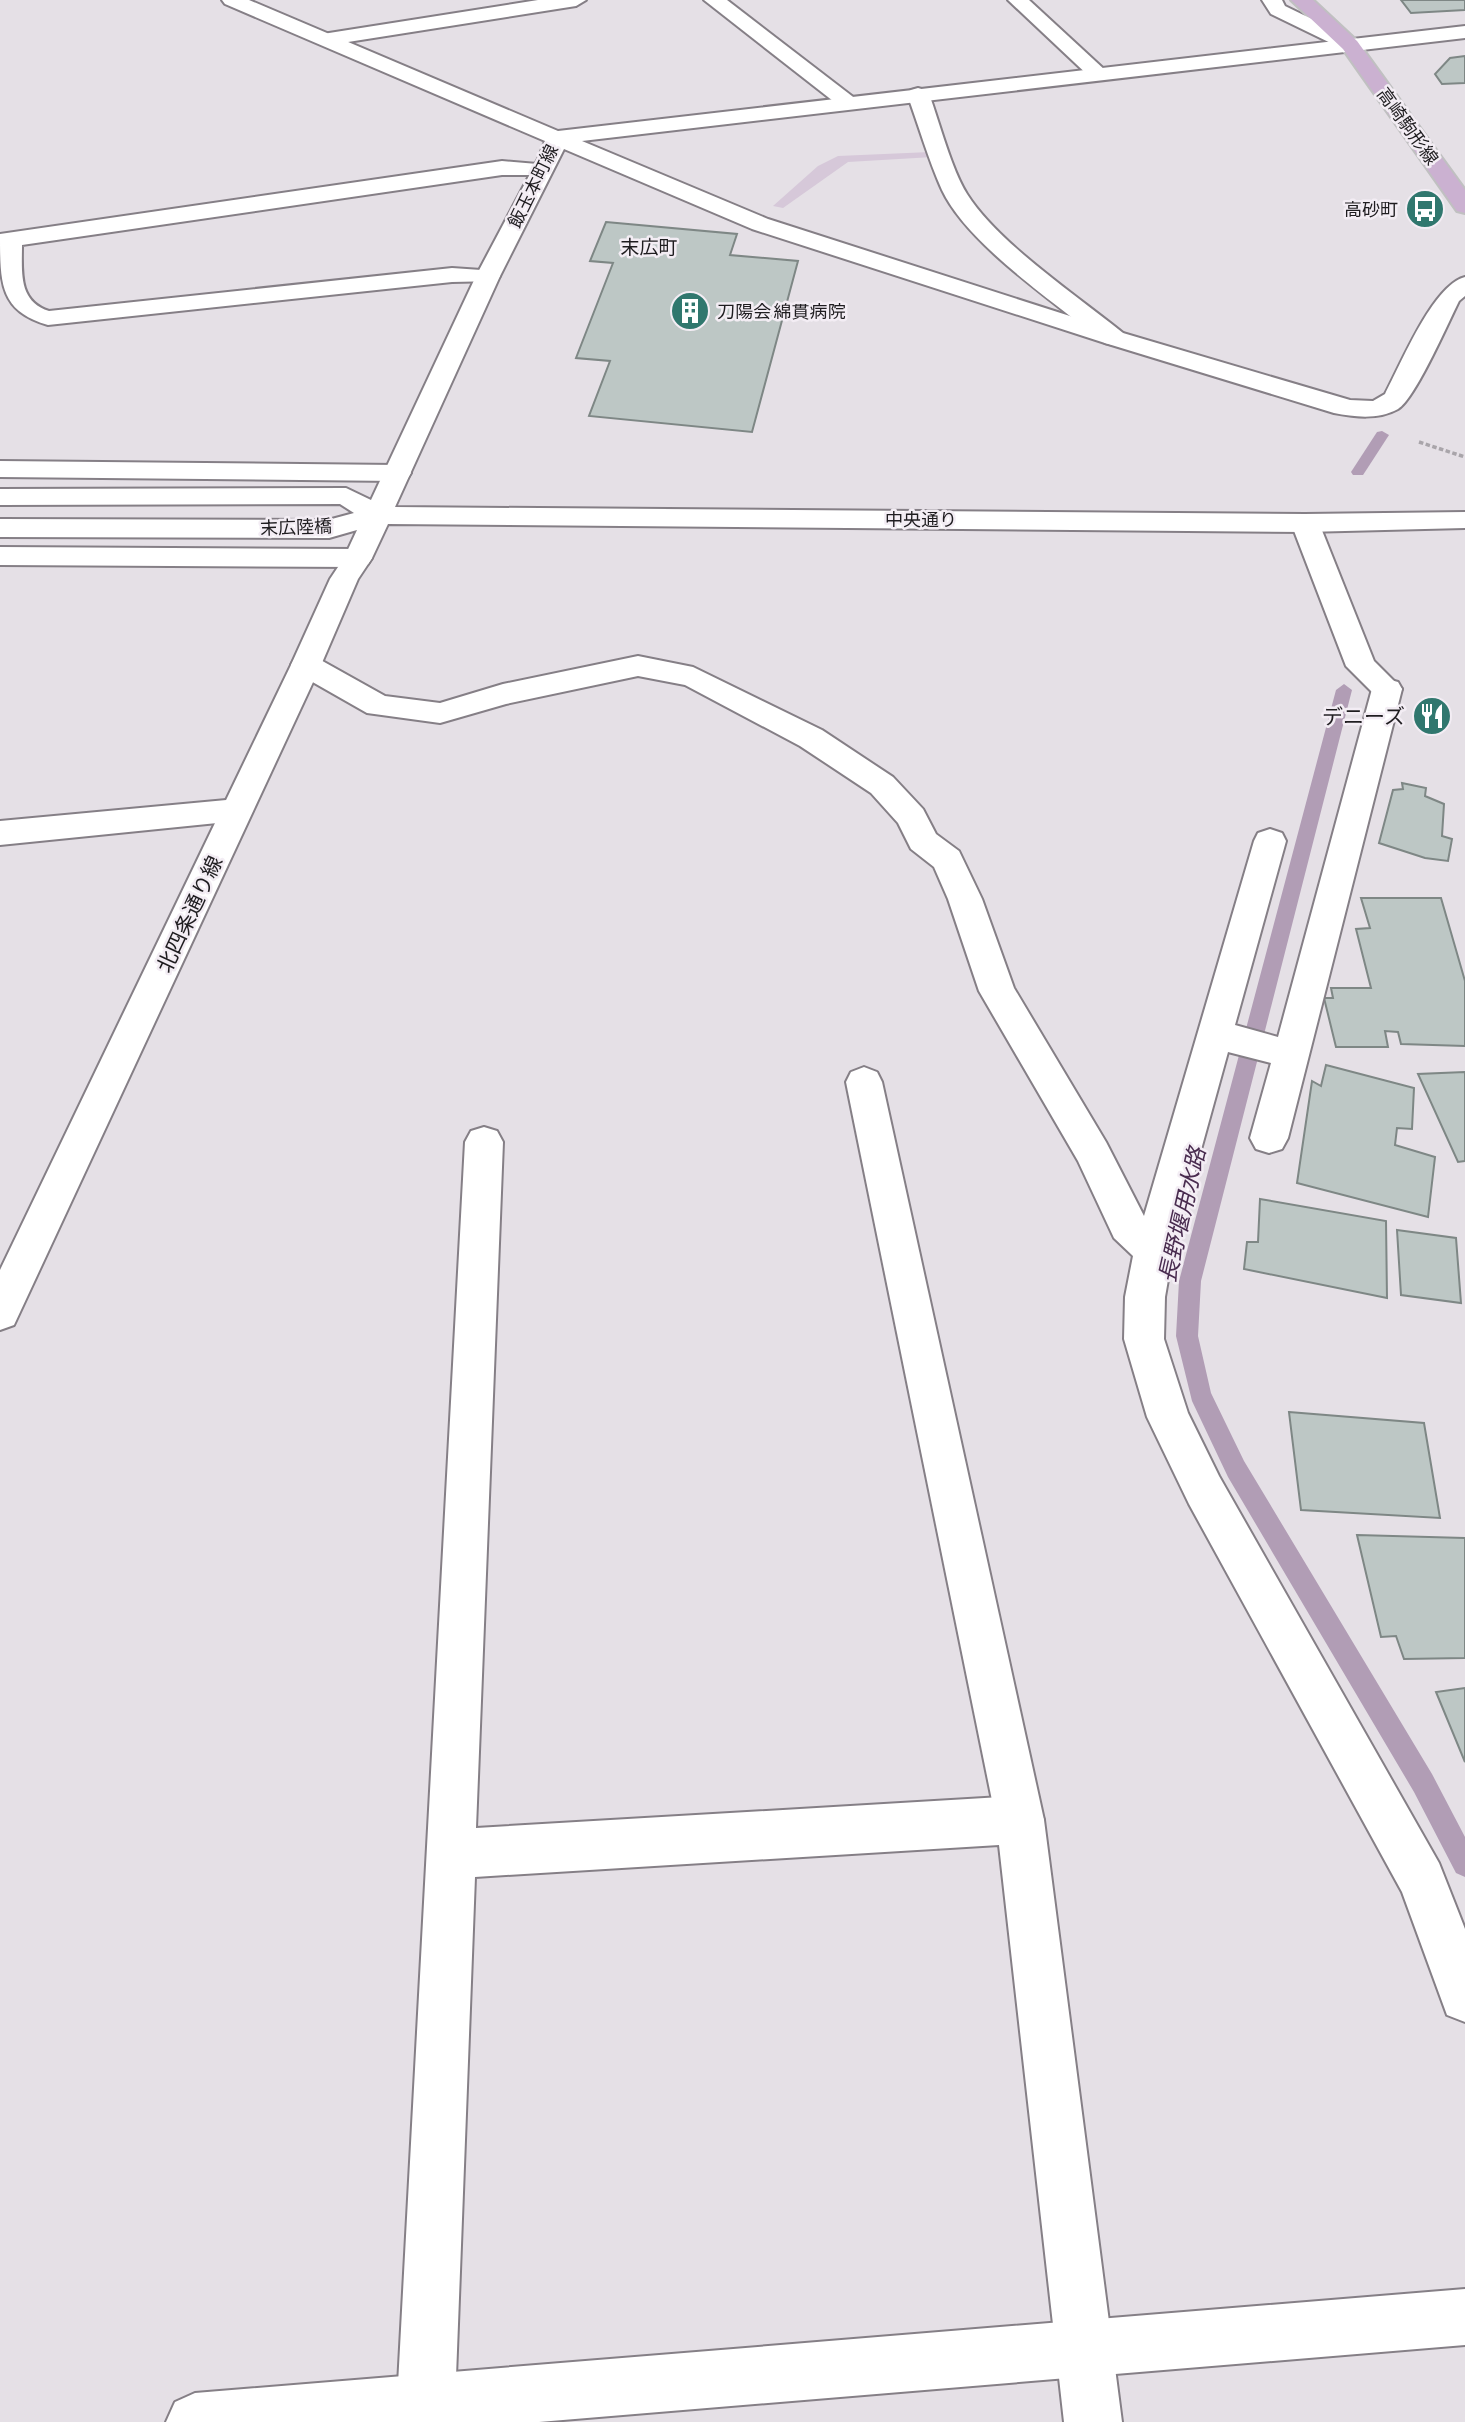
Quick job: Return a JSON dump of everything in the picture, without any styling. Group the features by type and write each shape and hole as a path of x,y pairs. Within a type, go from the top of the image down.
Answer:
{"main road":[{"name":"高崎駒形線","path":"1301,0 1350,45 1465,206"},
{"name":"高崎駒形線","path":"1341,6 1350,45"}],"street":[{"name":"飯玉本町線","path":"232,0 557,137 550,158 541,170 488,276 377,515"},
{"path":"329,40 576,0"},
{"path":"714,0 850,103"},
{"path":"1018,0 1099,75"},
{"path":"1272,0 1279,10 1350,45"},
{"path":"557,137 1465,32"},
{"path":"918,94 954,191 971,217 992,239 1114,338"},
{"path":"557,137 760,224 1114,338 1334,405 1372,409 1387,406 1396,398 1449,297 1465,284"},
{"path":"488,276 452,275 48,318 26,310 16,298 5,241 502,168 541,170"},
{"path":"0,469 397,473"},
{"name":"末広陸橋","path":"0,497 346,496 377,515"},
{"name":"末広陸橋","path":"0,528 329,529 377,515"},
{"name":"中央通り","path":"377,515 1304,523 1465,520"},
{"name":"北四条通り線","path":"2,1304 306,665 344,579 358,558 377,515"},
{"path":"1269,1138 1279,1051 1387,689 1361,666 1304,523"},
{"path":"0,556 358,558"},
{"path":"306,665 378,706 440,713 503,694 638,666 693,677 811,737 883,785 912,817 923,841 947,860 965,899 998,991 1093,1153 1128,1226 1153,1251"},
{"path":"0,833 237,810"},
{"path":"1270,841 1222,1036 1153,1251 1144,1297 1144,1339 1168,1417 1204,1490 1422,1880 1465,1997"},
{"path":"1222,1036 1279,1051"},
{"path":"864,1083 1020,1820 1093,2422"},
{"path":"426,2403 484,1142"},
{"path":"451,1854 1020,1820"},
{"path":"218,2421 1465,2317"}],"path":[{"path":"1412,439 1465,457"}],"shaded area":[{"path":"930,152 933,157 848,162 783,208 773,206 818,166 838,156"}],"building":[{"path":"1401,0 1465,0 1465,10 1411,13"},
{"path":"1465,56 1465,83 1442,84 1435,74 1450,58"},
{"name":"刀陽会 綿貫病院","path":"606,222 737,234 730,255 798,261 752,432 589,416 610,361 576,358 613,263 590,261"},
{"path":"1402,783 1426,788 1425,796 1444,804 1442,836 1452,839 1448,861 1425,858 1379,843 1393,790 1403,789"},
{"path":"1361,898 1441,898 1465,981 1465,1046 1401,1044 1398,1032 1385,1031 1388,1047 1336,1047 1324,998 1333,998 1331,988 1371,988 1356,929 1370,928"},
{"path":"1326,1065 1414,1088 1412,1129 1397,1128 1395,1145 1435,1157 1428,1217 1297,1183 1312,1081 1321,1086"},
{"path":"1465,1072 1465,1161 1458,1162 1418,1074"},
{"path":"1260,1199 1386,1221 1387,1298 1244,1269 1247,1242 1258,1242"},
{"path":"1397,1230 1456,1238 1461,1303 1401,1295"},
{"path":"1289,1412 1424,1423 1440,1518 1301,1510"},
{"path":"1357,1535 1465,1538 1465,1658 1404,1659 1396,1636 1381,1637"},
{"path":"1465,1688 1465,1762 1436,1692"}],"waterway":[{"name":"長野堰用水路","path":"1358,472 1382,435"},
{"name":"長野堰用水路","path":"1344,690 1190,1281 1187,1336 1200,1394 1236,1469 1423,1783 1465,1864"}],"place":[{"name":"高砂町","path":"1425,209"},
{"name":"刀陽会 綿貫病院","path":"690,311"},
{"name":"デニーズ","path":"1432,716"}],"district":[{"name":"末広町","path":"649,247"}]}
